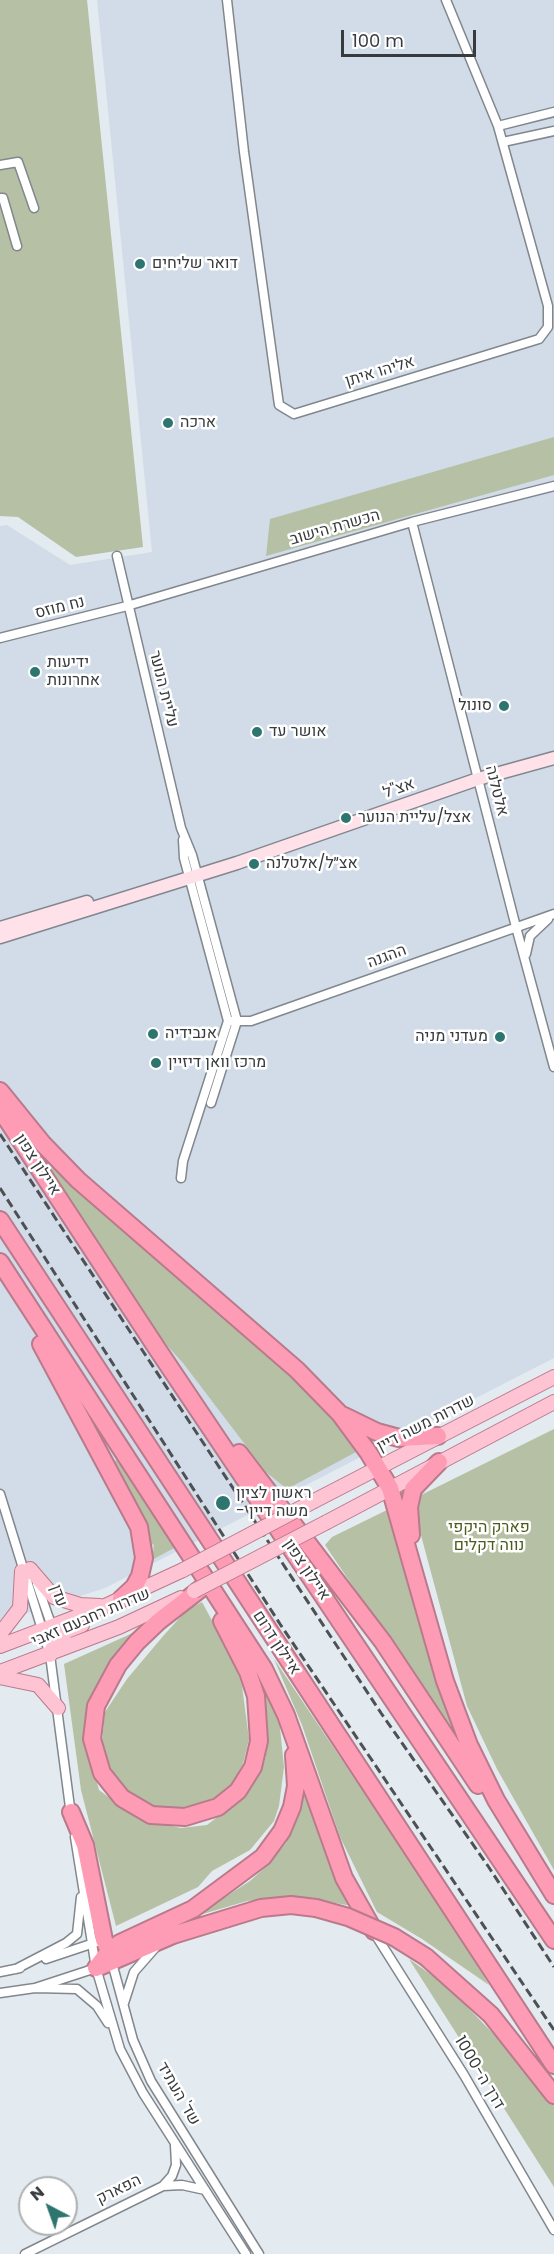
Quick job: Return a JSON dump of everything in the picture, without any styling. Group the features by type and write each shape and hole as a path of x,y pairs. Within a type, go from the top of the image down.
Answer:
{"highway":[{"path":"0,1091 44,1144 78,1180 297,1370 340,1414 377,1467 390,1488 445,1681 469,1745 496,1800 554,1896"},
{"name":"איילון צפון","path":"0,1109 158,1350 554,1940"},
{"name":"איילון דרום","path":"0,1220 554,2065"},
{"path":"0,1262 264,1669 291,1729 344,1878 375,1934"},
{"path":"0,1270 139,1527 144,1558 140,1576 134,1587 121,1599"},
{"path":"158,1350 331,1570 383,1642 554,1896"},
{"path":"340,1414 376,1432 399,1438 438,1436"},
{"path":"417,1583 409,1516 410,1498 413,1489 439,1462"},
{"path":"176,1536 248,1672 258,1709 259,1741 253,1767 246,1780 229,1799 196,1816 162,1817 130,1805 106,1780 93,1750 93,1719 101,1695 127,1653 159,1621 197,1590"},
{"path":"96,1968 107,1951 240,1876 263,1857 287,1820 296,1786 291,1729"},
{"path":"71,1812 85,1845 107,1951"},
{"path":"107,1951 173,1935 261,1908 291,1905 316,1908 348,1917 394,1937 426,1957 491,2015 554,2095"}],"main road":[{"name":"שדרות משה דיין","path":"183,1570 377,1467 554,1377"},
{"path":"390,1488 554,1402"},
{"name":"שדרות רחבעם זאבי","path":"0,1672 119,1627 197,1590 390,1488"},
{"path":"26,1570 54,1597 80,1605 105,1606"},
{"path":"0,1634 20,1608 26,1570"},
{"name":"שדרות רחבעם זאבי","path":"0,1646 105,1606 183,1570"},
{"path":"50,1655 52,1647 67,1631 146,1597 183,1570"},
{"path":"0,1677 38,1684 58,1708"}],"street":[{"name":"אליהו איתן","path":"227,0 244,152 279,405 294,414 538,339 548,327 549,317 503,142 446,0"},
{"path":"498,126 554,112"},
{"path":"503,142 554,131"},
{"path":"0,165 18,162 34,208"},
{"path":"0,198 3,198 17,246"},
{"name":"הכשרת הישוב","path":"127,606 412,522 554,486"},
{"name":"אלטלנה","path":"412,522 525,963 554,1067"},
{"name":"עליית הנוער","path":"117,556 181,828 233,1021"},
{"name":"נח מוזס","path":"0,638 127,606"},
{"name":"אצ\"ל","path":"0,928 256,855 478,780 554,758"},
{"name":"אצ\"ל","path":"0,937 193,874"},
{"path":"525,963 526,944 530,936 554,914"},
{"name":"ההגנה","path":"233,1021 251,1021 554,914"},
{"path":"181,1178 183,1161 206,1103 233,1021"},
{"name":"עדן","path":"0,1494 47,1629 50,1655"},
{"name":"שד' העתיד","path":"50,1655 82,1883 107,1951 133,2040 150,2081 259,2254"},
{"path":"16,1969 66,1944 76,1934 82,1883"},
{"name":"דרך ה-1000","path":"375,1934 464,2075 554,2230"},
{"path":"123,2006 127,1985 134,1972 150,1952 173,1935"},
{"path":"0,1972 107,1951"},
{"name":"שד' העתיד","path":"107,1951 96,1968 115,2034 130,2071 246,2254"},
{"path":"0,1993 34,1988 96,1968"},
{"path":"34,1988 77,1989 97,2006 115,2034"},
{"name":"הפארק","path":"163,2186 176,2165 175,2144"},
{"name":"הפארק","path":"25,2254 163,2186 182,2185 205,2190"}],"shaded area":[{"path":"97,0 554,0 554,1358 105,1588 0,1622 0,526 7,525 70,565 152,552"}],"green space":[{"path":"0,0 87,0 143,547 76,557 18,517 0,516"},
{"path":"554,437 554,475 266,556 270,519"},
{"path":"55,1166 318,1401 339,1424 358,1451 287,1489 266,1472 183,1363 163,1341 50,1170"},
{"name":"פארק היקפי נווה דקלים","path":"554,1429 554,1870 497,1769 467,1706 415,1513 419,1496"},
{"path":"120,1457 174,1548 152,1560 154,1545 149,1542 132,1496 113,1463"},
{"path":"389,1509 454,1725 450,1730 325,1545 332,1537"},
{"path":"202,1602 234,1661 242,1686 249,1739 243,1764 232,1784 216,1797 196,1806 163,1809 134,1798 112,1773 102,1742 105,1712 127,1679 164,1635 187,1610"},
{"path":"135,1632 111,1660 99,1680 89,1708 86,1744 99,1790 138,1819 181,1828 207,1825 242,1798 257,1778 265,1760 268,1740 264,1703 246,1654 259,1674 279,1718 284,1767 279,1806 274,1821 250,1850 212,1871 198,1887 116,1926 81,1790 64,1664"},
{"path":"274,1659 461,1937 489,1985 422,1939 377,1912 340,1837 302,1725"},
{"path":"302,1773 352,1906 302,1897 276,1898 247,1901 196,1916 250,1881 268,1865 286,1843 301,1800"},
{"path":"409,1959 447,1986 536,2078 554,2103 554,2187"}],"railway":[{"path":"0,1134 381,1713 488,1866 554,1967"},
{"path":"0,1188 280,1624 554,2030"}],"place":[{"name":"דואר שליחים","path":"140,264"},
{"name":"ארכה","path":"168,423"},
{"name":"ידיעות אחרונות","path":"35,672"},
{"name":"סונול","path":"504,706"},
{"name":"אושר עד","path":"257,732"},
{"name":"אצל/עליית הנוער","path":"346,818"},
{"name":"אצ״ל/אלטלנה","path":"254,864"},
{"name":"אנבידיה","path":"153,1034"},
{"name":"מעדני מניה","path":"500,1037"},
{"name":"מרכז וואן דיזיין","path":"156,1063"},
{"name":"ראשון לציון - משה דיין","path":"223,1503"}]}
